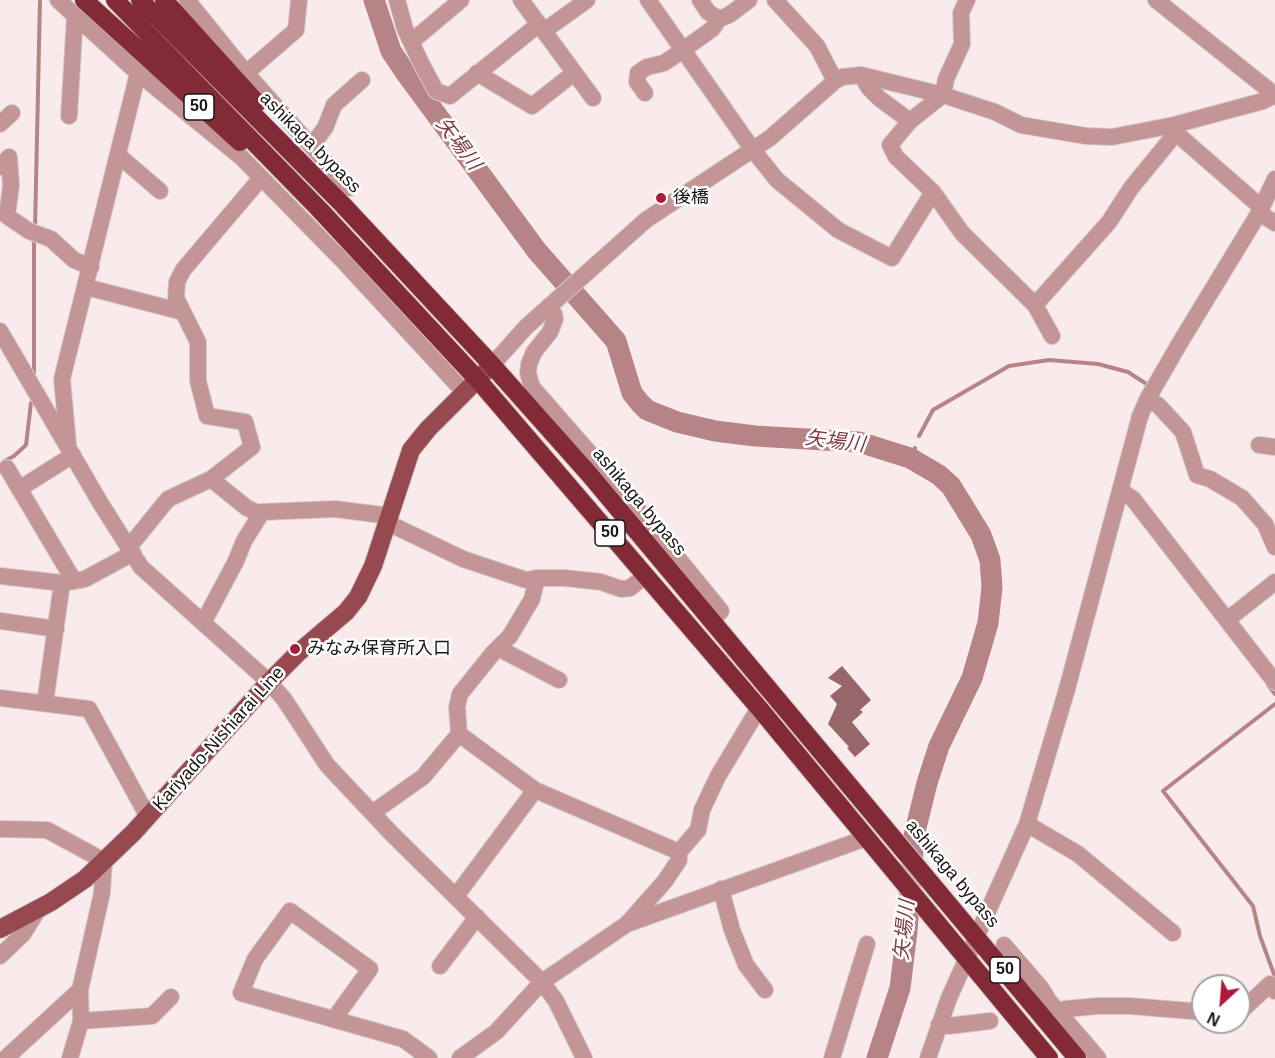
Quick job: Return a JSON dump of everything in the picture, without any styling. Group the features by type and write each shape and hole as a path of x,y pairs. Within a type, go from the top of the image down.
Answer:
{"highway":[{"name":"50","path":"115,0 319,209 478,380 759,708 1049,1058"},
{"name":"ashikaga bypass","path":"140,0 241,103 346,196 589,474 976,936 1051,1015 1077,1058"},
{"name":"50","path":"164,0 242,77 346,196"},
{"name":"50","path":"80,8 319,209"}],"main road":[{"name":"Kariyado-Nishiarai Line","path":"0,929 85,879 148,817 268,682 346,612 358,597 373,566 406,460 416,443 492,364"}],"street":[{"path":"58,0 80,8 138,74 241,157 345,263 465,393"},
{"path":"242,77 296,30 299,0"},
{"path":"397,0 409,38 436,91 450,96 477,73 542,27 587,0"},
{"path":"409,38 417,37 461,0"},
{"path":"521,0 593,98"},
{"path":"648,0 753,150 777,180 838,230 892,258 933,192"},
{"path":"700,0 708,12 719,19"},
{"path":"645,93 637,82 638,73 647,67 664,63 712,29 719,19 729,15 749,0"},
{"path":"776,0 817,46 835,81"},
{"path":"967,0 961,13 962,44 946,79 942,95 910,121 890,145 897,157 933,192 962,233 1035,305 1052,336"},
{"path":"492,364 526,327 646,220 770,138 835,81 854,74 942,95 995,112 1021,125 1086,136 1112,137 1175,129 1263,101 1275,95 1156,0"},
{"path":"190,1 242,77 312,145 346,196"},
{"path":"69,116 80,8"},
{"path":"477,73 532,106 574,73"},
{"path":"70,451 62,379 138,74"},
{"path":"861,75 880,99 910,121"},
{"path":"312,145 325,128 334,105 362,80"},
{"path":"1175,129 1275,223"},
{"path":"1035,305 1109,222 1175,129"},
{"path":"118,155 160,191"},
{"path":"0,166 9,157 11,185 7,216 29,231 51,239 74,260 91,267"},
{"path":"4,574 68,582 85,579 131,550 168,499 211,479 252,447 245,422 207,416 198,381 198,342 176,298 177,282 183,270 261,178"},
{"path":"928,1058 939,1024 976,936 1027,824 1064,699 1137,427 1148,398 1260,210 1275,179"},
{"path":"86,287 183,312"},
{"path":"555,301 553,325 534,352 528,373 532,387 628,497 721,611 712,621"},
{"path":"0,331 141,567 268,682 284,699 327,765 372,813 542,982 556,1001 582,1057"},
{"path":"1148,398 1159,406 1183,432 1197,475 1210,479 1242,498 1264,524 1275,546"},
{"path":"19,489 70,451"},
{"path":"7,468 68,582 56,629 45,703"},
{"path":"211,479 247,508 260,514"},
{"path":"1120,490 1133,499 1275,682"},
{"path":"203,623 244,541 262,512 335,509 389,519 463,559 526,580 537,578 601,582 621,589 630,588 646,575"},
{"path":"372,813 423,777 459,734 457,700 493,653 510,636 534,593 537,578"},
{"path":"1227,620 1275,582"},
{"path":"0,621 56,629"},
{"path":"498,648 559,680"},
{"path":"0,698 89,709 148,817"},
{"path":"627,924 665,881 679,860 679,852 698,830 702,810 718,776 759,708"},
{"path":"459,734 535,790 679,852"},
{"path":"456,896 535,790"},
{"path":"1027,824 1078,854 1173,933"},
{"path":"0,829 47,830 104,861 102,893 80,990 81,1021 70,1058"},
{"path":"460,1058 496,1032 542,982 627,924 866,838"},
{"path":"721,889 732,930 746,965 765,990"},
{"path":"0,956 23,934 39,908"},
{"path":"334,1019 370,969 290,911 255,959 241,993 403,1039 429,1058"},
{"path":"440,966 477,917"},
{"path":"832,1058 867,944"},
{"path":"1004,945 1041,988 1051,1015 1098,1058"},
{"path":"1251,1002 1270,984 1275,991"},
{"path":"6,1058 80,990"},
{"path":"81,1021 153,1016 171,997"},
{"path":"1051,1015 1098,1006 1191,1011"},
{"path":"939,1024 948,1026 990,1021"}],"building":[{"path":"842,666 871,700 852,722 870,744 855,757 828,724 837,704 830,696 842,686 828,678"}],"waterway":[{"path":"35,229 40,0"},
{"name":"矢場川","path":"374,0 391,51 537,251 616,341 632,393 647,410 677,422 715,431 755,436 859,442 910,458 939,475 951,486 981,535 990,560 992,587 988,623 972,678 939,746 927,783 914,836 900,988 877,1058"},
{"path":"34,239 34,373"},
{"path":"919,436 933,410 1009,366 1049,360 1098,364 1128,372 1148,385"},
{"path":"3,462 26,445 31,403"},
{"path":"910,458 915,448"},
{"path":"1268,685 1275,694"},
{"path":"1275,704 1163,791 1253,906 1260,936 1275,977"}],"place":[{"name":"後橋","path":"661,198"},
{"name":"みなみ保育所入口","path":"295,649"}]}
